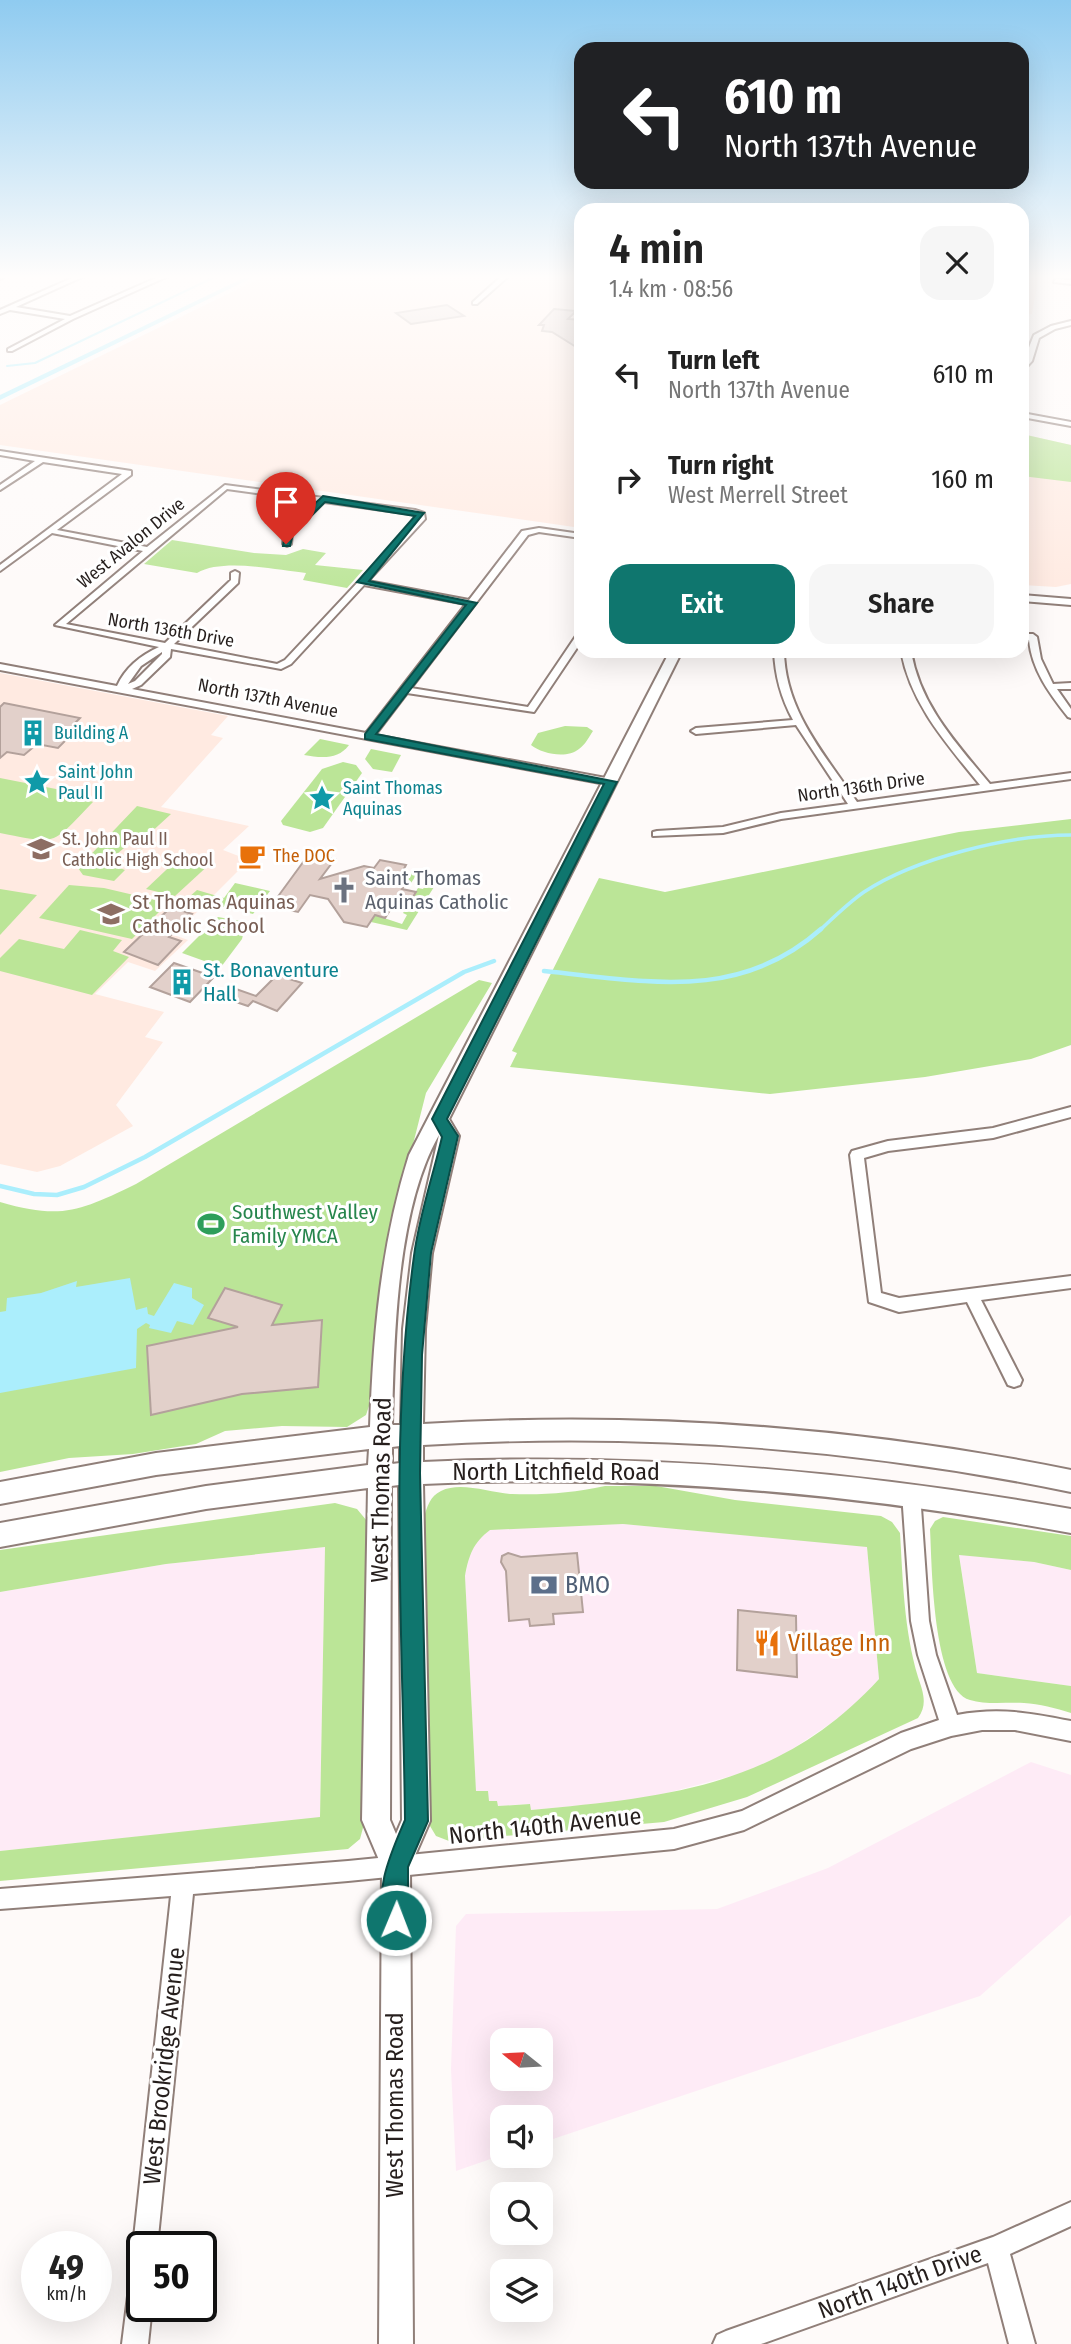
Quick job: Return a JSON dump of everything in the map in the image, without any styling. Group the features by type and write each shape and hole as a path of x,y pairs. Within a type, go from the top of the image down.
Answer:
{"main road":[{"name":"West Thomas Road","path":"396,2344 396,1867 376,1820 380,1476 385,1343 402,1210 422,1143 439,1119 673,658"},
{"name":"West Thomas Road","path":"396,1867 416,1821 411,1434 417,1290 430,1212 450,1136 439,1119"},
{"name":"North Litchfield Road","path":"0,1493 228,1452 411,1434 615,1429 749,1436 981,1464 1071,1481"},
{"name":"North Litchfield Road","path":"0,1535 190,1499 411,1473 502,1469 737,1476 911,1493 1071,1521"}],"street":[{"path":"1056,420 1071,412"},
{"path":"1029,416 1071,424"},
{"path":"0,453 128,473 0,569"},
{"path":"0,488 42,459"},
{"name":"West Avalon Drive","path":"59,625 225,487 323,499"},
{"path":"286,544 288,533 323,499 421,514 362,582"},
{"path":"369,736 530,530 574,535"},
{"path":"52,531 148,550"},
{"path":"121,690 138,683 167,655 166,647 235,581 235,573"},
{"path":"362,582 472,603"},
{"name":"North 136th Drive","path":"59,625 278,667 288,662 362,582"},
{"path":"1029,592 1071,595"},
{"path":"1029,599 1071,602"},
{"path":"1029,642 1050,687 1071,715"},
{"path":"405,690 531,710 574,646"},
{"path":"778,658 783,691 855,806"},
{"path":"908,658 917,691 946,735 987,787"},
{"name":"North 137th Avenue","path":"0,667 611,782"},
{"path":"1050,687 1071,686"},
{"path":"696,731 801,722"},
{"name":"North 136th Drive","path":"657,834 723,830 781,816 1071,776"},
{"path":"1071,1112 993,1133 888,1146 857,1155 874,1297 899,1305 1071,1282"},
{"path":"972,1297 1014,1380"},
{"path":"911,1493 920,1621 927,1655 951,1726"},
{"name":"North 140th Avenue","path":"0,1899 396,1867 674,1839 744,1820 908,1740 951,1726 982,1720 1015,1720 1071,1731"},
{"name":"West Brookridge Avenue","path":"147,2231 183,1885"},
{"name":"North 140th Drive","path":"726,2344 996,2248 1071,2214"},
{"path":"996,2248 1022,2344"},
{"path":"135,2344 137,2322"}],"shaded area":[{"path":"44,383 574,383 574,527 0,445 0,405"},
{"path":"1029,436 1071,445 1071,584 1056,587 1029,585"},
{"path":"0,673 228,716 211,735 223,738 161,807 249,826 223,850 249,860 174,935 188,940 155,971 128,962 95,994 164,1012 145,1037 163,1042 116,1105 133,1126 60,1166 37,1172 0,1164"},
{"path":"623,1524 867,1546 879,1679 849,1711 788,1752 743,1773 640,1800 530,1810 529,1804 498,1806 476,1792 465,1576 470,1553 478,1539 491,1529"},
{"path":"325,1547 320,1818 0,1851 0,1592 166,1564"},
{"path":"959,1554 1034,1562 1071,1570 1071,1686 977,1673"},
{"path":"1031,1762 1071,1775 1071,1915 980,1996 553,2139 553,2105 490,2105 490,2159 456,2171 451,2069 456,1926 466,1914 717,1909 828,1868"}],"green space":[{"path":"1029,436 1071,445 1071,482 1029,477"},
{"path":"172,540 254,553 286,555 303,549 326,553 315,565 363,570 347,588 303,580 306,573 265,568 221,566 197,573 144,564"},
{"path":"565,726 587,727 593,731 581,747 568,754 548,753 531,745 538,733"},
{"path":"320,739 349,745 334,756 304,755"},
{"path":"371,749 401,755 392,772 373,769 365,759"},
{"path":"343,762 356,765 362,773 323,828 310,832 283,825 281,821 322,769"},
{"path":"0,778 56,789 93,802 69,827 53,838 34,839 0,833"},
{"path":"137,806 171,814 147,836 141,834 106,863 125,870 114,881 83,875 78,868"},
{"path":"1071,819 1071,1045 1031,1059 925,1077 770,1094 510,1067 517,1053 512,1051 599,878 665,892 959,832"},
{"path":"184,853 212,862 175,896 146,889"},
{"path":"403,871 439,879 407,930 371,922 375,915 402,924 407,915 403,913 418,888 423,889 428,881 415,877 411,883 397,880"},
{"path":"235,883 270,891 253,914 188,898 197,890 224,898"},
{"path":"69,885 104,888 168,903 132,939 39,918"},
{"path":"0,889 37,895 0,935"},
{"path":"218,917 246,922 242,939 221,967 182,953"},
{"path":"80,930 122,940 113,951 129,957 92,995 0,971 0,958 19,939 64,949"},
{"name":"Southwest Valley Family YMCA","path":"479,980 492,983 426,1093 390,1235 378,1298 371,1400 366,1415 347,1427 282,1426 225,1431 196,1444 133,1454 69,1458 0,1472 0,1202 40,1211 70,1210 100,1201 136,1184","holes":["225,1288 282,1305 272,1325 322,1320 318,1387 242,1394 151,1414 147,1346 243,1328 208,1317"]},
{"path":"656,1486 735,1500 881,1516 892,1522 900,1533 907,1624 924,1698 918,1718 747,1797 664,1822 449,1841 436,1836 430,1826 424,1517 428,1506 437,1493 457,1487 524,1494","holes":["623,1524 867,1547 879,1679 841,1715 802,1743 762,1764 719,1780 629,1799 531,1810 530,1804 498,1806 497,1801 489,1801 488,1791 476,1791 465,1576 473,1550 490,1530"]},
{"path":"335,1503 357,1509 367,1521 364,1824 360,1839 348,1849 0,1881 0,1851 320,1817 325,1547 166,1564 0,1592 0,1550"},
{"path":"943,1517 1071,1536 1071,1570 1034,1562 959,1555 977,1673 1071,1686 1071,1713 1030,1704 976,1702 957,1691 948,1673 936,1623 930,1529 935,1521"}],"water":[{"path":"130,1278 136,1310 147,1307 148,1314 154,1316 174,1283 192,1288 192,1298 204,1305 193,1325 177,1321 171,1333 149,1328 150,1325 146,1323 137,1329 136,1368 0,1393 0,1312 6,1311 7,1298 41,1293 77,1281 76,1287"}],"building":[{"name":"Building A","path":"4,703 80,718 73,725 80,726 58,748 37,744 24,755 7,752 0,758 0,707"},
{"name":"Saint Thomas Aquinas Catholic","path":"309,854 335,859 320,879 364,866 374,868 380,860 406,865 398,880 407,882 402,889 416,892 405,910 392,907 385,918 375,915 367,927 344,922 328,899 310,895 298,912 271,906"},
{"path":"171,907 192,914 169,937 181,941 158,965 124,952"},
{"name":"St. Bonaventure Hall","path":"174,963 214,977 190,1002 150,987"},
{"path":"277,975 302,983 277,1011 253,1001 248,1006 224,998 233,988 256,996"},
{"name":"Southwest Valley Family YMCA","path":"225,1288 282,1305 272,1325 322,1320 318,1387 242,1394 151,1415 147,1346 238,1327 208,1318"},
{"name":"BMO","path":"508,1553 521,1557 577,1553 583,1612 553,1614 554,1624 530,1626 529,1619 509,1621 506,1571 501,1562 502,1556"},
{"name":"Village Inn","path":"738,1610 796,1616 797,1677 737,1670"}],"waterway":[{"path":"0,398 30,383"},
{"path":"819,931 864,892 885,880 936,859 1020,839 1071,835"},
{"path":"544,971 654,982 689,982 724,977 757,968 789,952 821,929"},
{"path":"0,1186 34,1194 57,1195 84,1187 145,1157 464,972 494,961"}],"place":[{"name":"Building A","path":"33,733"},
{"name":"Saint John Paul II","path":"37,782"},
{"name":"Saint Thomas Aquinas","path":"322,798"},
{"name":"St. John Paul II Catholic High School","path":"41,849"},
{"name":"The DOC","path":"252,856"},
{"name":"Saint Thomas Aquinas Catholic","path":"344,890"},
{"name":"St Thomas Aquinas Catholic School","path":"111,914"},
{"name":"St. Bonaventure Hall","path":"182,982"},
{"name":"Southwest Valley Family YMCA","path":"211,1224"},
{"name":"BMO","path":"544,1585"},
{"name":"Village Inn","path":"767,1643"}],"route":[{"path":"286,544 288,533 323,499 421,514 421,519 362,582 472,603 369,736 611,782 555,887 439,1119 450,1136 422,1253 413,1355 411,1473 416,1821 396,1867 396,1920"}]}
